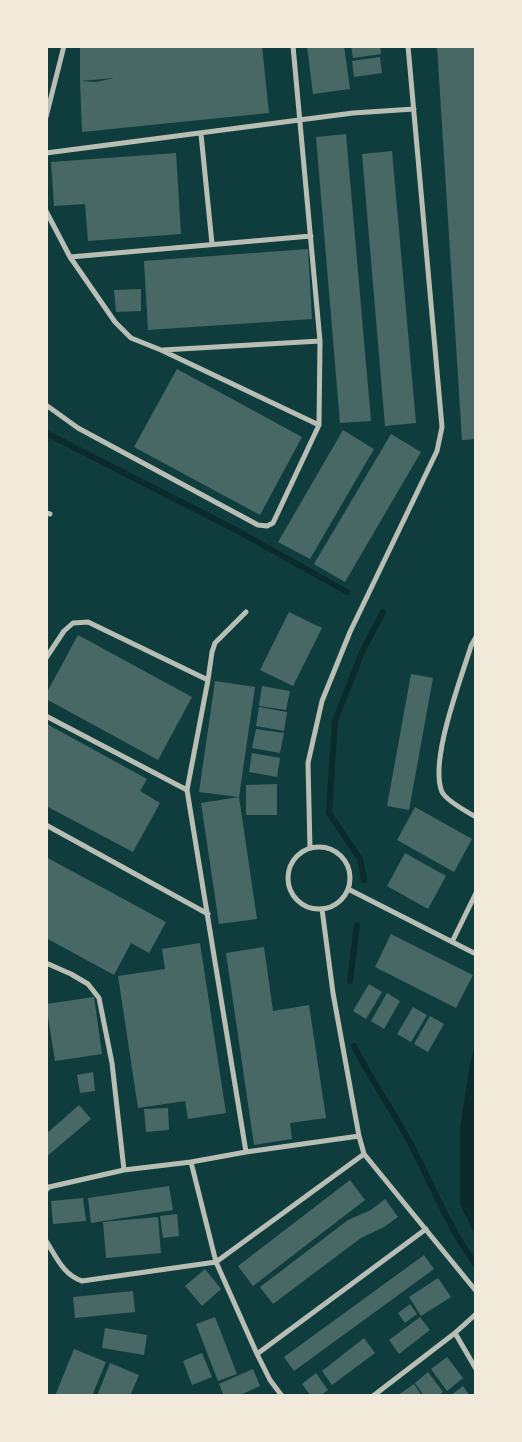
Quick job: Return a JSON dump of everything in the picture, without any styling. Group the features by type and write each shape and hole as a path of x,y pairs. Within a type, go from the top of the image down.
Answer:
{"street":[{"path":"46,117 64,46"},
{"path":"46,405 78,428 258,525 268,526 273,523 319,425 320,341 293,46"},
{"path":"310,848 308,763 322,701 350,632 437,451 442,427 408,46"},
{"path":"46,153 301,120 414,109"},
{"path":"201,134 212,244"},
{"path":"46,211 70,257 115,322 131,338 161,350 319,425"},
{"path":"70,257 310,236"},
{"path":"161,350 320,341"},
{"path":"246,612 215,642 188,790 246,1152"},
{"path":"46,658 68,628 73,624 88,622 208,680"},
{"path":"476,637 440,751 438,776 443,794 476,817"},
{"path":"46,716 188,790"},
{"path":"46,825 208,914"},
{"path":"327,847 342,856 350,872 348,889 338,902 322,909 307,906 294,897 288,884 289,868 297,856 310,848 327,847"},
{"path":"348,889 476,954"},
{"path":"452,942 476,893"},
{"path":"322,909 333,993 359,1136 364,1154 476,1291"},
{"path":"46,963 88,984 99,998 112,1063 124,1170"},
{"path":"46,1190 49,1187 124,1170 190,1162 359,1136"},
{"path":"46,1241 66,1272 82,1281 216,1262 364,1154"},
{"path":"190,1162 216,1262 257,1354 270,1380 282,1396"},
{"path":"257,1354 426,1228"},
{"path":"373,1396 455,1333 476,1314"},
{"path":"455,1333 476,1369"}],"water":[{"path":"476,1041 476,1238 460,1204 460,1128 470,1064"}],"building":[{"path":"80,46 262,46 269,113 82,132 80,81","holes":["114,78 96,82 80,81"]},
{"path":"307,46 344,46 350,89 313,94"},
{"path":"351,46 380,46 381,54 353,58"},
{"path":"437,46 476,46 476,439 462,440"},
{"path":"380,57 382,73 354,77 352,61"},
{"path":"346,134 371,421 340,423 316,137"},
{"path":"392,151 416,423 385,426 362,154"},
{"path":"176,153 181,234 88,241 85,204 54,206 51,162"},
{"path":"308,249 312,319 148,330 144,261"},
{"path":"141,289 141,311 116,312 114,290"},
{"path":"177,369 302,437 260,515 134,447"},
{"path":"343,430 374,449 310,559 278,542"},
{"path":"391,434 421,452 345,582 314,564"},
{"path":"289,612 322,628 293,686 260,670"},
{"path":"78,635 192,697 158,760 46,699 46,694"},
{"path":"411,674 433,678 409,810 387,806"},
{"path":"215,681 255,687 239,797 199,792"},
{"path":"262,686 290,691 286,710 259,706"},
{"path":"259,707 287,712 284,731 256,726"},
{"path":"47,724 147,779 140,791 160,803 133,852 46,806"},
{"path":"256,729 284,733 280,753 252,748"},
{"path":"252,753 280,758 277,777 249,772"},
{"path":"277,784 277,815 246,815 246,785"},
{"path":"239,797 257,919 219,924 201,803"},
{"path":"415,807 472,839 454,872 397,840"},
{"path":"405,853 446,876 428,909 387,886"},
{"path":"46,857 166,922 149,953 131,943 114,975 46,938"},
{"path":"391,934 473,975 456,1008 375,967"},
{"path":"200,943 226,1113 188,1119 185,1101 138,1108 118,976 165,969 162,949"},
{"path":"264,947 273,1011 309,1005 326,1118 290,1123 292,1139 254,1145 226,953"},
{"path":"369,984 382,992 366,1019 353,1011"},
{"path":"387,993 400,1001 384,1029 371,1021"},
{"path":"94,997 102,1054 55,1061 46,1004"},
{"path":"413,1007 427,1015 411,1042 397,1034"},
{"path":"430,1016 444,1024 428,1052 414,1044"},
{"path":"93,1072 95,1091 80,1093 77,1075"},
{"path":"79,1105 91,1119 46,1157 46,1134"},
{"path":"168,1108 169,1130 146,1132 144,1109"},
{"path":"350,1180 365,1200 253,1286 238,1266"},
{"path":"169,1186 173,1210 91,1223 88,1198"},
{"path":"83,1198 86,1221 53,1224 51,1201"},
{"path":"385,1199 398,1217 384,1227 361,1238 273,1304 260,1287 348,1220 371,1210"},
{"path":"177,1214 179,1236 163,1238 160,1216"},
{"path":"158,1217 161,1253 106,1258 103,1222"},
{"path":"424,1255 434,1269 294,1371 284,1357"},
{"path":"205,1269 221,1289 202,1306 185,1286"},
{"path":"438,1278 451,1297 421,1316 409,1297"},
{"path":"133,1291 135,1312 75,1318 73,1297"},
{"path":"410,1304 417,1314 405,1323 398,1313"},
{"path":"215,1317 237,1374 218,1381 196,1324"},
{"path":"420,1317 430,1330 399,1354 389,1340"},
{"path":"105,1328 147,1335 144,1355 102,1348"},
{"path":"364,1338 375,1353 332,1385 322,1371"},
{"path":"74,1349 106,1362 92,1396 55,1396"},
{"path":"202,1353 212,1377 192,1385 183,1361"},
{"path":"447,1357 463,1378 447,1391 431,1369"},
{"path":"110,1363 139,1375 130,1396 97,1396"},
{"path":"253,1369 260,1386 238,1396 224,1396 219,1384"},
{"path":"428,1372 443,1392 438,1396 424,1396 415,1383"},
{"path":"316,1373 328,1390 320,1396 311,1396 302,1384"},
{"path":"414,1384 422,1396 397,1396 401,1393"},
{"path":"463,1386 470,1396 450,1396"}],"waterway":[{"path":"46,433 238,531 347,592"},
{"path":"364,880 360,859 329,813 335,721 362,652 383,612"},
{"path":"350,981 357,925"},
{"path":"354,1046 408,1139 456,1235 476,1265"}]}
